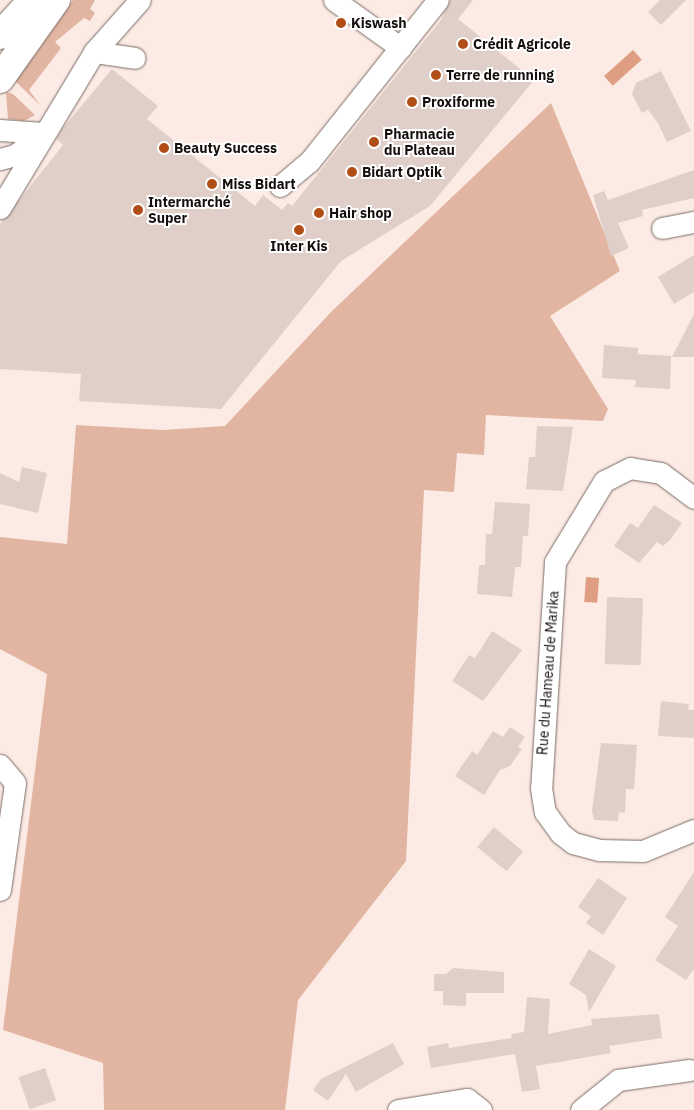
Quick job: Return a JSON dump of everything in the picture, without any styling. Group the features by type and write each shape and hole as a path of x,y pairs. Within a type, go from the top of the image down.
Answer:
{"main road":[{"path":"0,35 33,0"},
{"path":"0,79 56,0"}],"street":[{"path":"0,208 43,133 94,52 126,21 140,0"},
{"path":"280,186 309,162 438,0"},
{"path":"346,3 401,48"},
{"path":"94,52 135,58"},
{"path":"0,130 43,133"},
{"path":"0,159 15,155 43,133"},
{"path":"662,228 694,222"},
{"name":"Rue du Hameau de Marika","path":"694,498 661,473 630,468 604,481 556,562 541,788 545,812 560,833 573,843 600,850 643,851 694,830"},
{"path":"0,765 15,783 0,890"},
{"path":"580,1110 618,1080 689,1070"},
{"path":"398,1110 467,1099 480,1110"}],"shaded area":[{"path":"73,0 95,0 90,9 95,13 90,21 84,18 55,42 61,48 29,90 41,106 14,80"},
{"path":"633,50 642,60 613,86 604,76"},
{"path":"6,92 13,94 35,115 24,121 8,119"},
{"path":"551,103 620,271 550,316 608,409 603,421 486,415 484,455 457,453 454,492 424,490 406,861 298,1000 285,1110 104,1110 103,1063 3,1030 47,674 0,649 0,537 67,544 76,425 163,430 225,426 331,312"},
{"path":"586,577 599,578 597,603 584,602"}],"building":[{"name":"Intermarché Super","path":"450,0 473,0 458,19 534,80 430,206 341,261 221,409 79,401 81,374 0,369 0,224 63,145 56,139 62,129 112,69 158,106 147,119 255,206 263,195 282,210 288,203 292,206 441,20"},
{"path":"660,0 686,0 661,25 648,12"},
{"path":"661,71 691,131 667,142 658,123 648,110 642,113 632,94 636,83"},
{"path":"694,170 694,198 642,210 643,216 618,223 629,248 611,256 593,195 604,191 608,200"},
{"path":"694,255 694,292 674,304 658,277"},
{"path":"694,314 694,357 672,357"},
{"path":"604,345 638,348 638,354 671,356 670,389 635,387 636,380 602,378"},
{"path":"537,426 573,427 563,491 526,489 529,457 535,457"},
{"path":"22,467 47,473 38,513 0,504 0,473 19,482"},
{"path":"495,502 530,504 528,536 523,536 521,567 515,567 512,597 477,594 479,565 485,565 486,534 492,534"},
{"path":"654,505 682,523 670,540 663,546 657,542 639,563 614,546 630,523 638,528"},
{"path":"607,597 643,598 641,665 605,664"},
{"path":"492,631 522,650 483,701 452,681 469,655 475,658"},
{"path":"661,701 689,704 688,710 694,710 694,738 658,736"},
{"path":"510,727 525,737 518,747 522,749 510,766 500,770 484,795 455,776 472,751 477,755 493,731 503,737"},
{"path":"601,743 637,745 634,789 626,789 625,813 619,812 618,821 594,820 592,811"},
{"path":"494,827 523,851 506,871 477,847"},
{"path":"694,872 694,969 686,980 655,960 678,926 665,917"},
{"path":"598,878 627,898 603,935 586,923 591,916 578,907"},
{"path":"589,949 616,966 589,1012 586,995 569,984"},
{"path":"453,968 504,972 504,993 466,993 466,1006 443,1005 443,991 434,991 434,974 446,974"},
{"path":"527,997 550,999 548,1034 592,1025 591,1019 659,1014 662,1038 609,1046 611,1053 536,1066 540,1089 522,1092 515,1054 431,1068 427,1047 448,1043 449,1048 512,1038 511,1034 524,1032"},
{"path":"393,1043 404,1064 356,1092 346,1074 328,1101 313,1090 321,1079"},
{"path":"45,1068 56,1100 30,1109 19,1077"}],"place":[{"name":"Kiswash","path":"341,23"},
{"name":"Crédit Agricole","path":"463,44"},
{"name":"Terre de running","path":"436,75"},
{"name":"Proxiforme","path":"412,102"},
{"name":"Pharmacie du Plateau","path":"374,142"},
{"name":"Beauty Success","path":"164,148"},
{"name":"Bidart Optik","path":"352,172"},
{"name":"Miss Bidart","path":"212,184"},
{"name":"Intermarché Super","path":"138,210"},
{"name":"Hair shop","path":"319,213"},
{"name":"Inter Kis","path":"299,230"}]}
